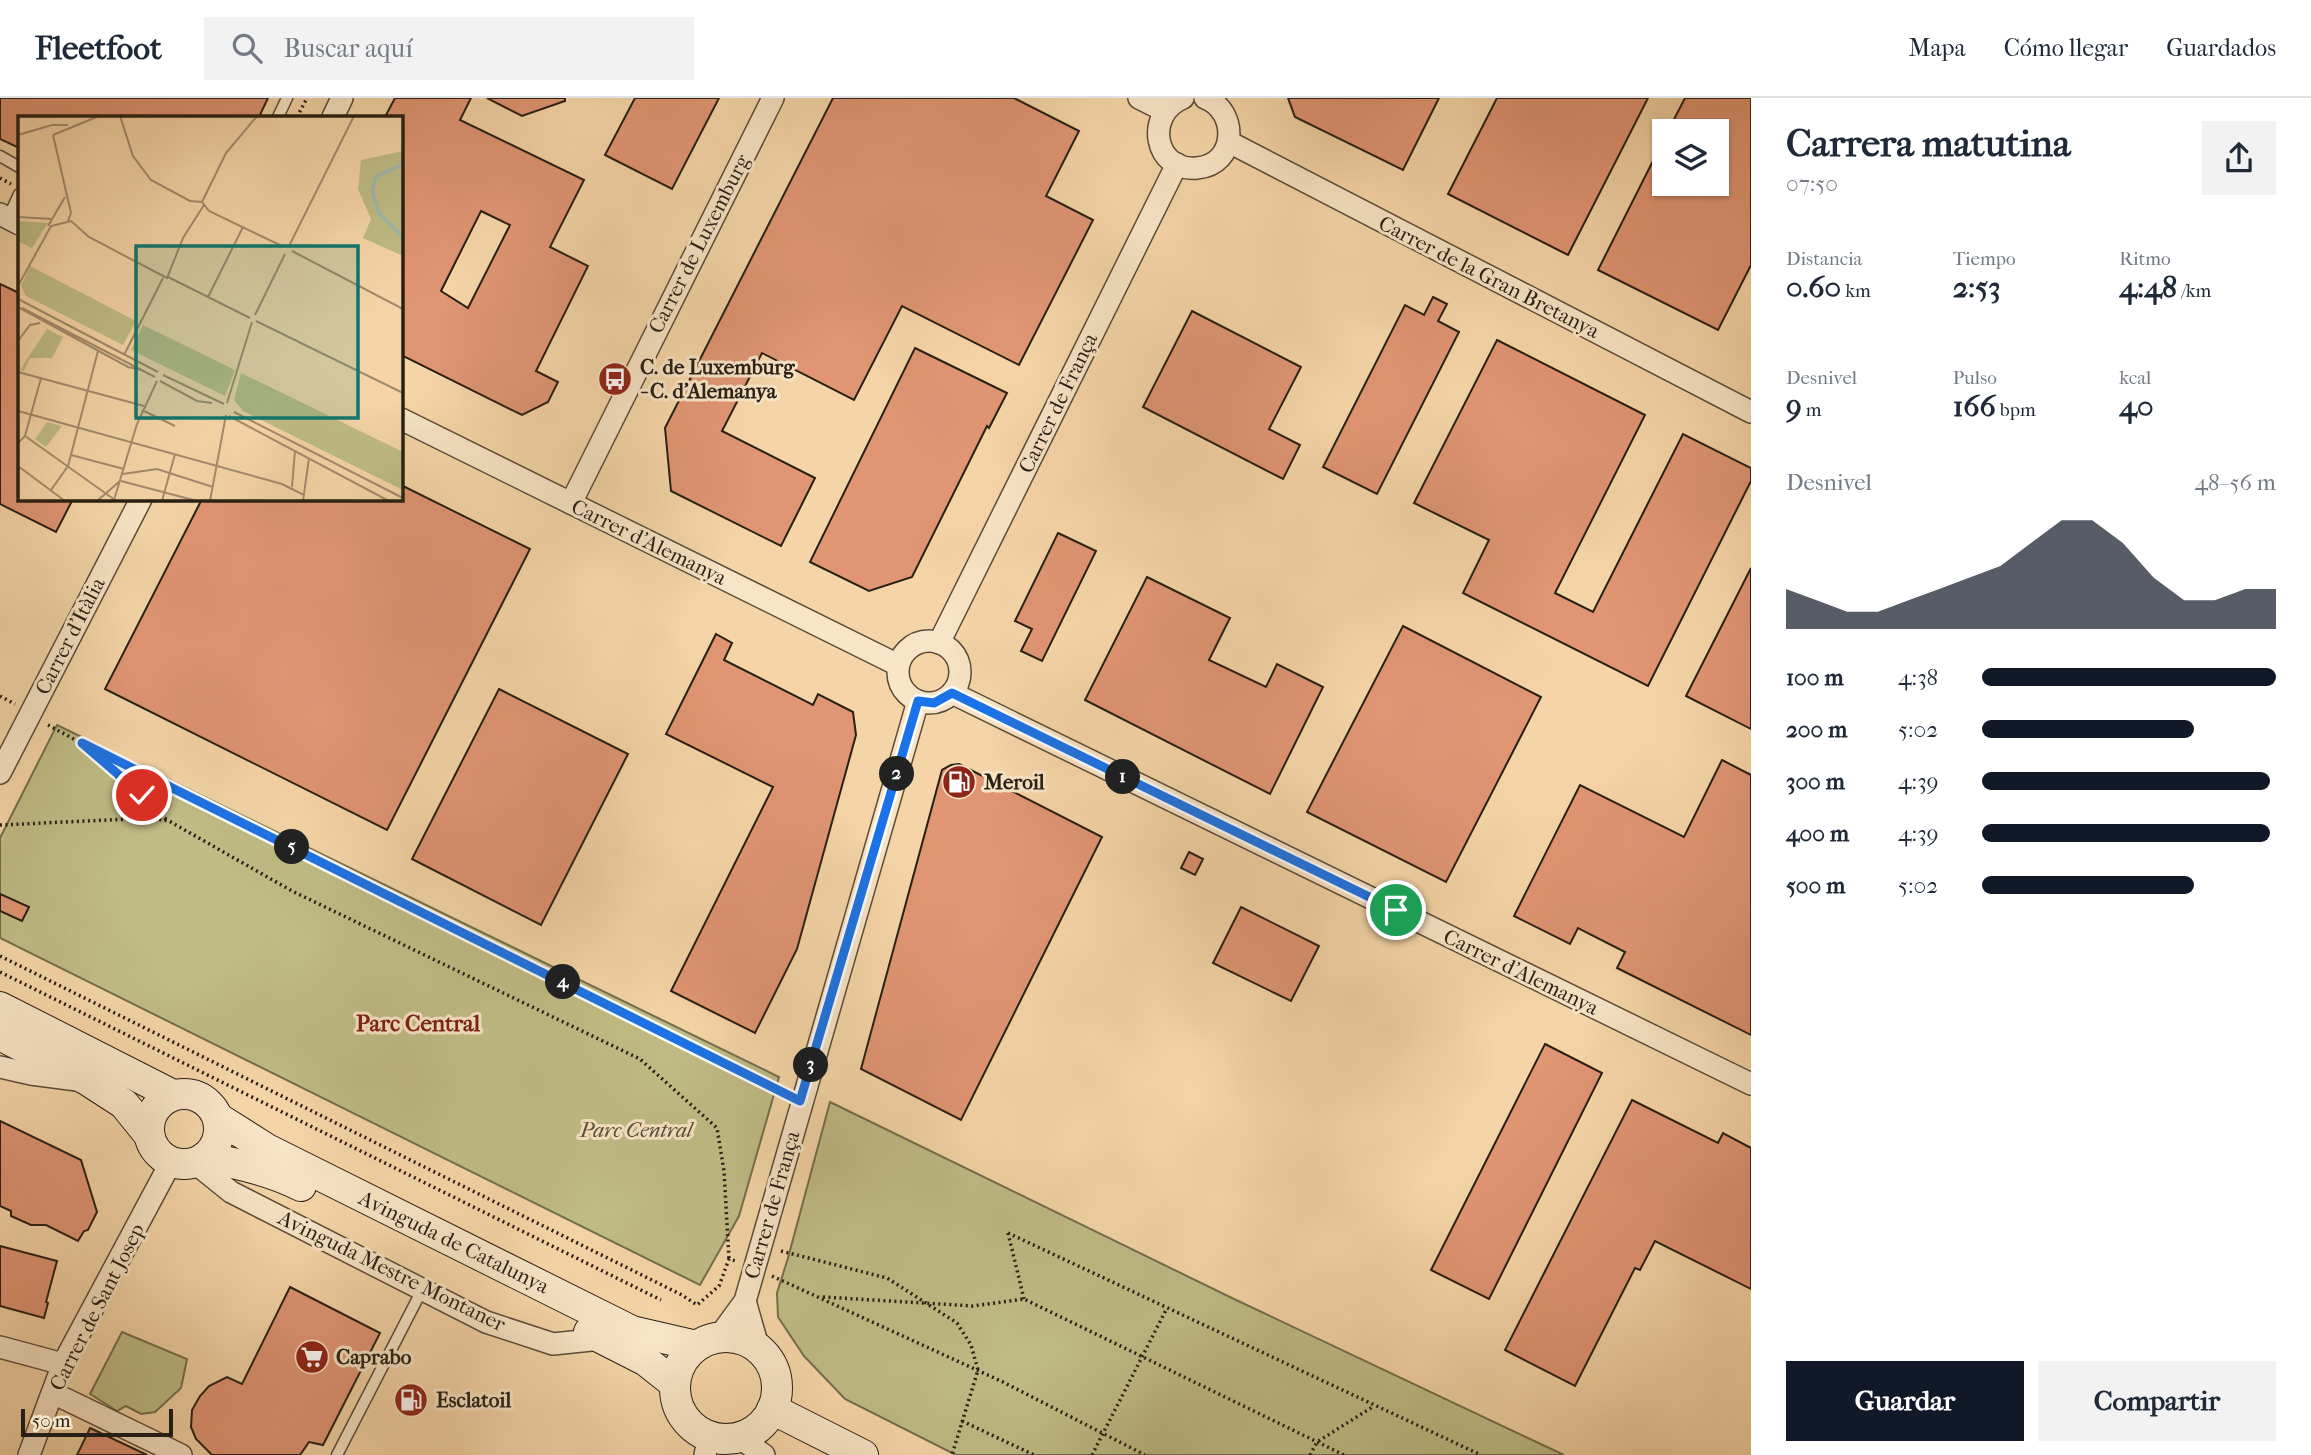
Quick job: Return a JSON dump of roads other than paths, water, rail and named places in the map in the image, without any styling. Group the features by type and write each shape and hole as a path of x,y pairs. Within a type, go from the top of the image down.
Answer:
{"street":[{"path":"333,116 342,98"},
{"name":"Carrer de Luxemburg","path":"571,503 773,98"},
{"path":"1139,98 1165,111"},
{"path":"1183,98 1165,111 1159,125 1159,141 1166,154 1177,164 1192,168 1206,166 1218,159 1228,142 1230,132 1227,118 1222,109 1209,99"},
{"name":"Carrer de la Gran Bretanya","path":"1228,142 1751,412"},
{"name":"Carrer de França","path":"939,643 1177,164"},
{"name":"Carrer d'Alemanya","path":"402,419 898,665"},
{"name":"Carrer d'Itàlia","path":"0,773 22,710 140,500"},
{"path":"926,641 939,643 954,654 960,677 952,693 934,703 918,701 908,696 901,687 898,665 904,653 914,645 926,641"},
{"name":"Carrer d'Alemanya","path":"952,693 1751,1084"},
{"name":"Carrer de França","path":"708,1342 745,1301 800,1101 918,701"},
{"path":"0,1007 173,1095"},
{"path":"0,1035 88,1080 124,1104 149,1135 153,1147 161,1156 190,1161 218,1140 218,1118 208,1103 200,1097 182,1093 173,1095 164,1099 151,1115 149,1135"},
{"path":"0,1068 88,1080"},
{"name":"Avinguda de Catalunya","path":"218,1118 267,1149 632,1331 708,1342"},
{"name":"Avinguda de Catalunya","path":"190,1161 245,1165 281,1176 646,1361 675,1384"},
{"name":"Avinguda Mestre Montaner","path":"190,1161 231,1192 486,1322 553,1344 601,1339"},
{"name":"Carrer de Sant Josep","path":"29,1455 63,1364 190,1161"},
{"path":"717,1443 755,1430 772,1409 775,1377 772,1367 759,1350 745,1301"},
{"path":"759,1350 737,1339 708,1342 682,1362 675,1384 678,1406 683,1416 699,1432 717,1443 764,1455"},
{"path":"0,1347 63,1364"},
{"path":"53,1393 181,1455"},
{"path":"772,1409 863,1455"}],"lane":[{"path":"278,116 287,98"},
{"path":"0,156 18,166"},
{"path":"9,219 18,196"},
{"path":"337,1455 422,1290"}],"place":[{"name":"C. de Luxemburg - C. d'Alemanya","path":"615,379"},
{"name":"Meroil","path":"959,782"},
{"name":"Caprabo","path":"312,1357"},
{"name":"Esclatoil","path":"411,1400"}],"district":[{"name":"Parc Central","path":"418,1023"}]}
